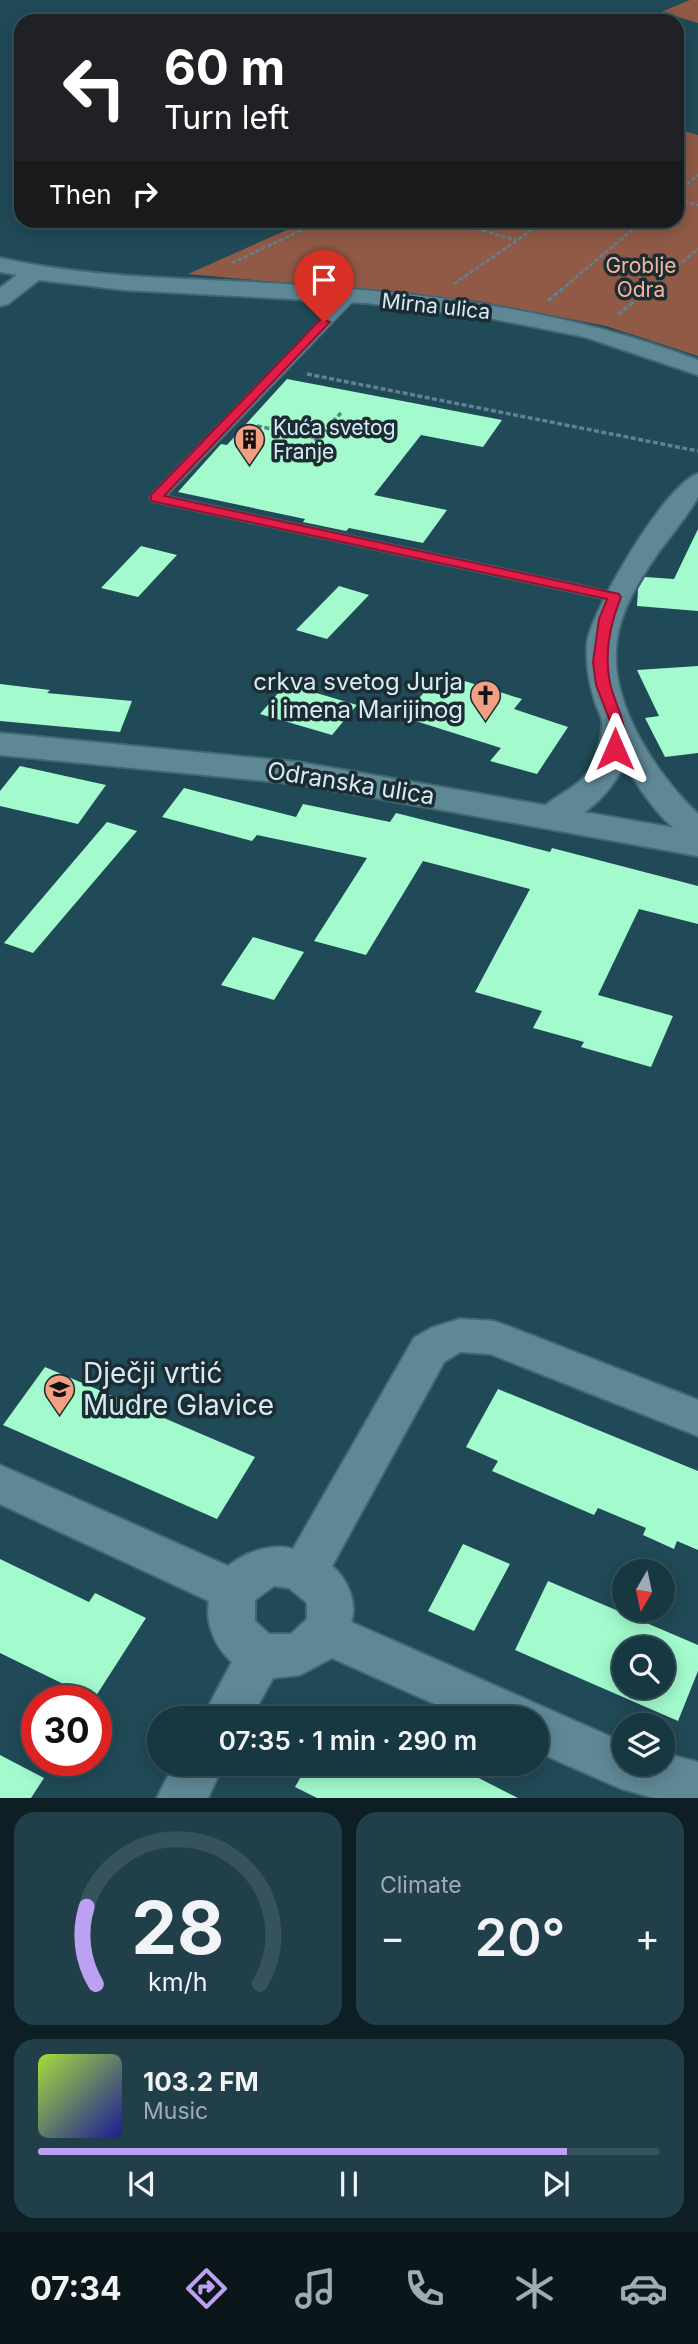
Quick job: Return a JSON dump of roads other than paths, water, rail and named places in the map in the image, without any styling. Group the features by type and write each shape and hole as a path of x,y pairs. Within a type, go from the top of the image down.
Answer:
{"street":[{"name":"Mirna ulica","path":"0,265 34,273 124,283 350,297 484,311 565,325 626,340 698,368"},
{"path":"0,299 34,273"},
{"path":"698,482 679,504 615,597 606,619 600,662 603,685 631,750 672,810 698,831"},
{"path":"552,816 589,792 604,774 615,749 617,721"},
{"name":"Odranska ulica","path":"0,744 298,773 698,844"},
{"path":"305,1571 429,1350 446,1337 466,1334 493,1338 698,1418"},
{"path":"0,1484 236,1591"},
{"path":"274,1566 305,1571 326,1591 330,1619 325,1633 304,1651 290,1657 261,1654 247,1646 236,1635 230,1620 230,1605 245,1579 274,1566"},
{"path":"325,1633 490,1706"},
{"path":"233,1706 261,1654"},
{"path":"549,1733 622,1766 698,1786"},
{"path":"182,1798 194,1776"}],"lane":[{"path":"350,297 156,498 615,597"}],"place":[{"name":"Kuća svetog Franje","path":"250,466"},
{"name":"crkva svetog Jurja i imena Marijinog","path":"486,722"},
{"name":"Dječji vrtić Mudre Glavice","path":"60,1416"}],"park label":[{"name":"Groblje Odra","path":"641,277"}]}
